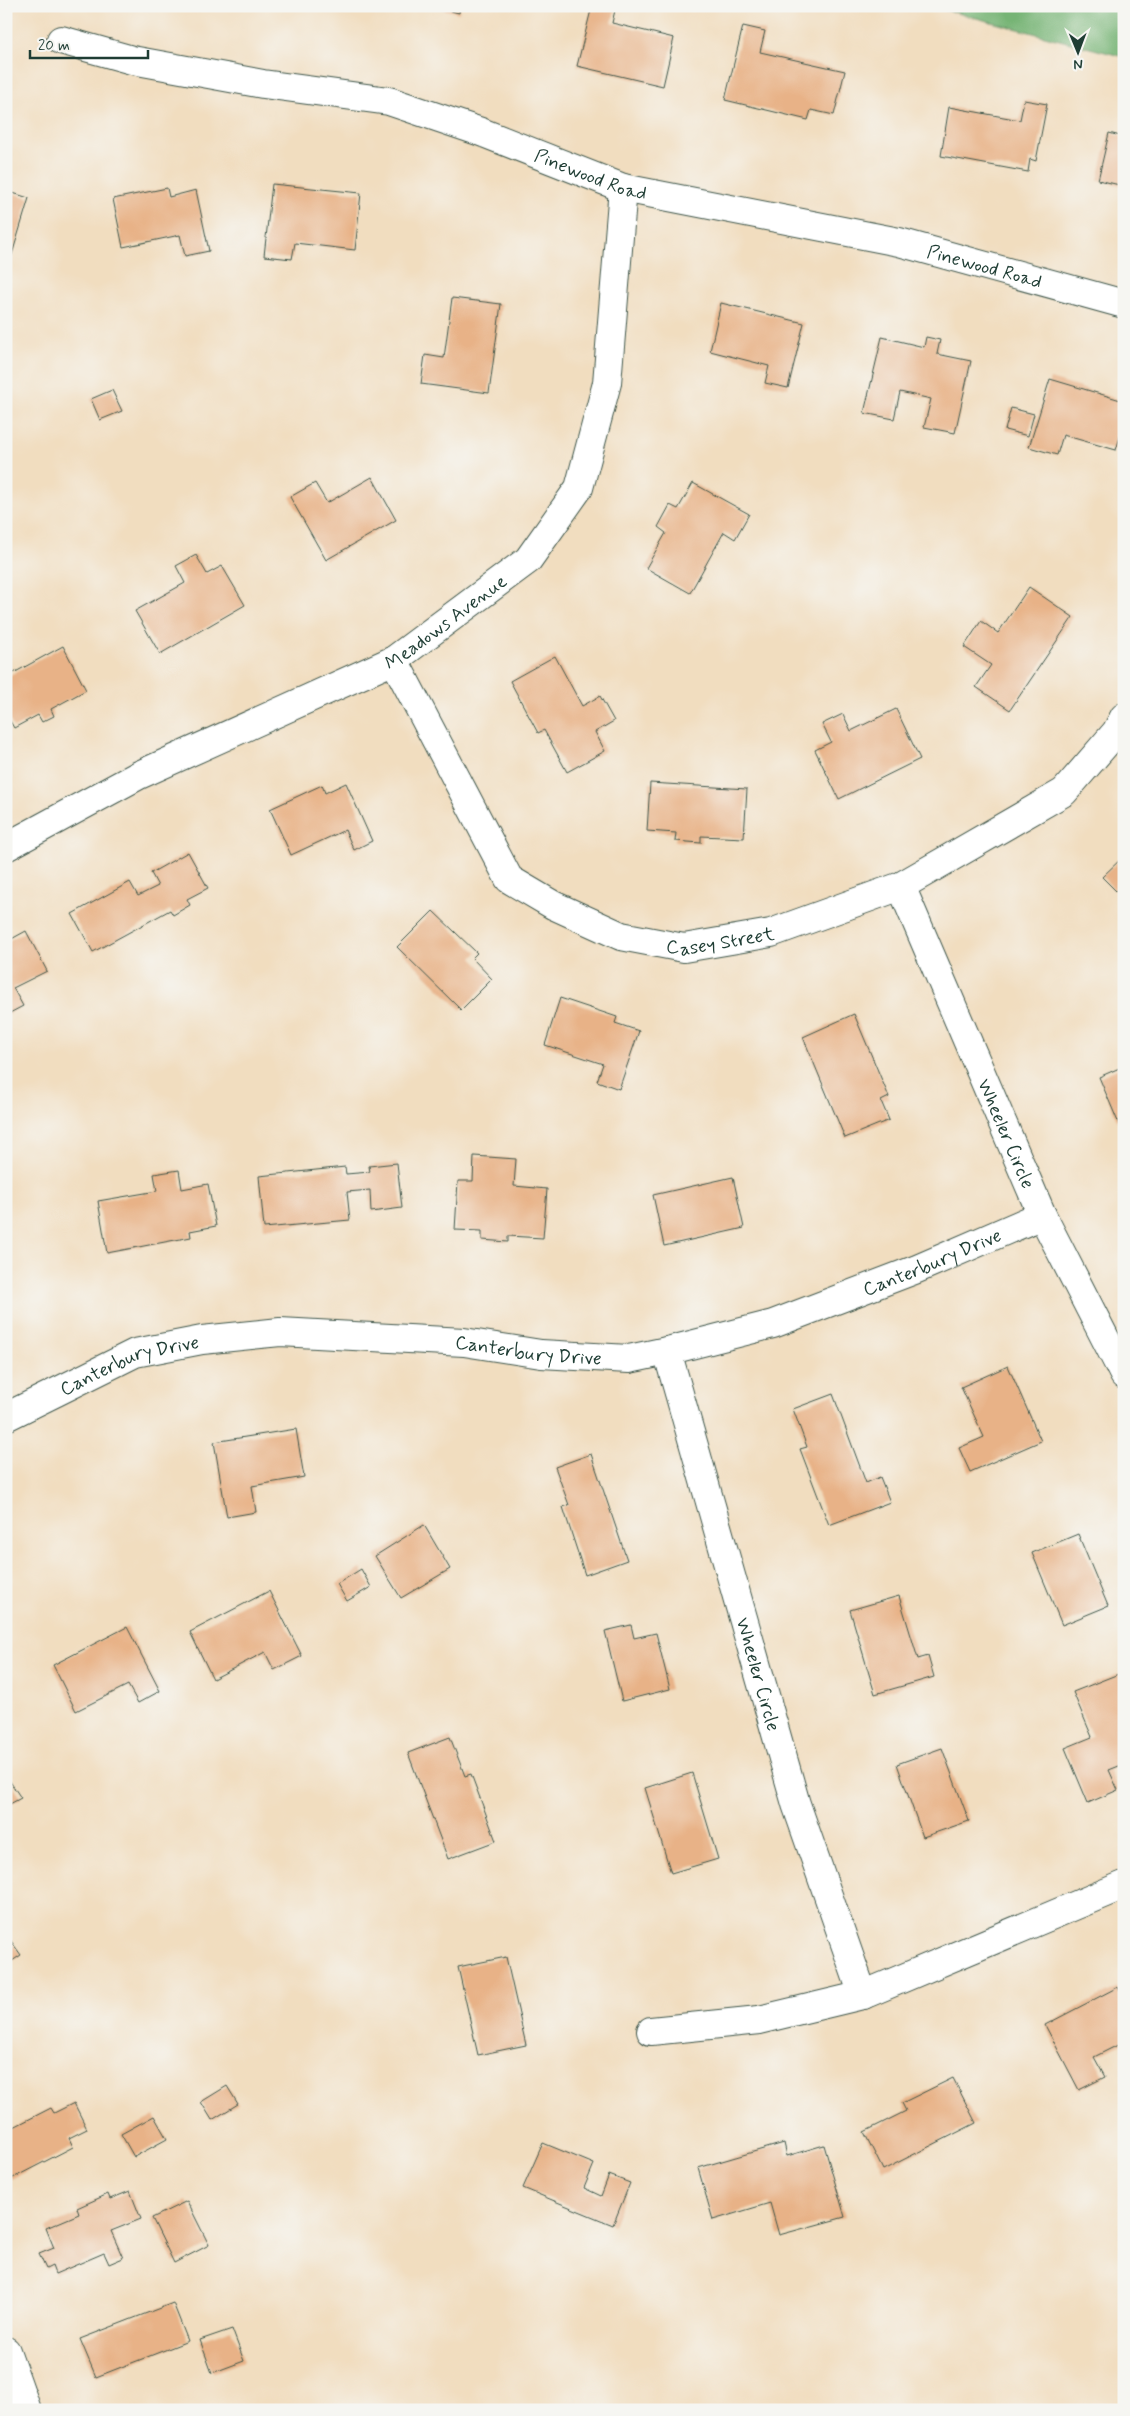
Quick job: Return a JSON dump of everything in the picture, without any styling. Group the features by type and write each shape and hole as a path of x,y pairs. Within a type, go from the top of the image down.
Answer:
{"street":[{"name":"Pinewood Road","path":"61,40 141,62 263,84 389,101 481,132 623,188 900,242 1124,304"},
{"name":"Meadows Avenue","path":"6,848 139,775 394,660 528,560 580,488 607,383 623,188"},
{"name":"Casey Street","path":"394,660 509,879 553,905 621,936 684,948 771,933 901,886 1064,792 1116,732 1124,717"},
{"name":"Wheeler Circle","path":"901,886 1042,1215 1124,1374"},
{"name":"Canterbury Drive","path":"6,1417 135,1353 202,1340 280,1332 464,1342 541,1354 629,1359 773,1324 917,1269 1042,1215"},
{"name":"Wheeler Circle","path":"667,1351 796,1804 863,1994"},
{"path":"651,2031 759,2020 863,1994 1124,1885"},
{"path":"6,2351 27,2410"}],"green space":[{"path":"931,6 1124,6 1124,57"}],"building":[{"path":"431,6 460,6 459,13"},
{"path":"592,6 616,6 612,23 674,38 663,86 577,66"},
{"path":"743,26 765,31 760,52 845,71 834,115 811,110 808,120 725,100"},
{"path":"1024,100 1047,104 1036,161 1030,159 1028,172 941,156 949,107 1020,120"},
{"path":"1109,133 1124,137 1124,186 1098,180"},
{"path":"272,184 361,193 355,250 295,243 292,259 264,256"},
{"path":"167,188 169,197 196,190 209,251 185,256 180,235 123,247 113,199"},
{"path":"6,191 29,198 7,271 6,271"},
{"path":"452,298 501,304 489,393 421,384 425,355 444,358"},
{"path":"721,303 804,323 788,388 765,383 769,366 710,351"},
{"path":"882,337 924,347 926,337 940,340 937,354 971,361 955,433 924,427 931,399 900,392 894,419 864,413"},
{"path":"1050,379 1124,401 1124,424 1116,450 1063,435 1057,455 1029,447"},
{"path":"112,390 122,411 100,420 91,399"},
{"path":"1011,408 1034,414 1028,436 1005,430"},
{"path":"372,477 396,520 326,560 290,497 315,483 327,503"},
{"path":"693,483 749,514 735,539 724,532 690,593 646,568 666,533 658,527 670,505 678,509"},
{"path":"196,555 207,574 222,566 245,605 160,654 135,611 185,583 176,566"},
{"path":"1029,587 1073,617 1010,710 976,687 991,665 964,647 981,621 998,633"},
{"path":"63,646 86,690 51,709 54,716 42,722 38,715 14,728 6,714 6,667 10,675"},
{"path":"555,656 582,706 600,696 614,721 595,732 605,751 567,772 544,730 538,733 510,681"},
{"path":"896,709 920,759 839,799 815,750 831,742 822,724 843,714 851,731"},
{"path":"346,783 372,841 354,850 345,830 291,855 270,809 322,785 325,793"},
{"path":"650,783 747,789 744,838 701,836 701,843 675,841 676,833 647,831"},
{"path":"188,852 208,888 187,899 190,905 173,915 170,910 93,952 72,914 130,882 138,896 158,886 151,873"},
{"path":"1124,856 1124,899 1102,877"},
{"path":"433,911 477,953 472,958 492,979 461,1010 397,947"},
{"path":"26,931 47,971 13,988 23,1006 6,1015 6,942"},
{"path":"560,998 617,1017 615,1023 639,1031 619,1089 597,1081 603,1064 545,1045"},
{"path":"854,1014 889,1097 881,1101 889,1120 845,1138 803,1037"},
{"path":"1124,1066 1124,1136 1099,1077"},
{"path":"474,1156 516,1159 514,1186 547,1189 543,1238 508,1236 508,1242 482,1240 482,1231 455,1230 458,1181 473,1181"},
{"path":"397,1163 402,1208 371,1212 370,1190 347,1192 350,1220 264,1228 259,1176 345,1167 346,1174 370,1172 369,1166"},
{"path":"179,1170 182,1189 208,1184 216,1226 190,1231 191,1237 107,1253 98,1201 157,1191 154,1174"},
{"path":"733,1177 744,1228 664,1246 653,1195"},
{"path":"1008,1366 1041,1441 970,1472 959,1448 984,1437 961,1387"},
{"path":"833,1394 866,1483 880,1477 890,1502 829,1525 800,1449 807,1447 793,1409"},
{"path":"296,1429 304,1477 252,1486 256,1512 227,1517 214,1442"},
{"path":"591,1454 627,1560 585,1575 563,1507 569,1505 555,1467"},
{"path":"424,1525 450,1569 401,1598 375,1556"},
{"path":"1078,1534 1108,1606 1062,1625 1032,1553"},
{"path":"361,1569 371,1587 347,1601 337,1584"},
{"path":"269,1591 302,1656 274,1670 265,1652 213,1679 190,1632"},
{"path":"899,1596 918,1659 928,1656 934,1677 875,1694 850,1610"},
{"path":"631,1625 634,1638 656,1633 670,1689 622,1701 605,1631"},
{"path":"127,1627 160,1691 138,1703 128,1685 76,1711 53,1665"},
{"path":"1121,1673 1124,1680 1124,1764 1109,1770 1118,1790 1088,1803 1065,1748 1092,1737 1073,1692"},
{"path":"450,1737 465,1776 471,1774 496,1841 448,1859 408,1753"},
{"path":"942,1748 969,1821 923,1837 897,1764"},
{"path":"692,1773 718,1859 671,1873 645,1788"},
{"path":"9,1780 21,1798 6,1806 6,1782"},
{"path":"6,1934 21,1955 6,1965"},
{"path":"506,1957 526,2045 478,2055 458,1967"},
{"path":"1118,1987 1124,1998 1124,2042 1094,2057 1105,2077 1079,2090 1045,2025"},
{"path":"953,2078 976,2123 883,2170 864,2132 906,2111 902,2103"},
{"path":"227,2086 238,2104 212,2120 201,2102"},
{"path":"74,2103 87,2129 69,2138 73,2147 11,2179 6,2170 6,2131 51,2108 54,2113"},
{"path":"154,2116 167,2139 134,2157 121,2134"},
{"path":"543,2143 594,2164 584,2188 601,2196 609,2175 630,2183 613,2225 523,2188"},
{"path":"784,2143 787,2156 824,2145 845,2217 779,2235 770,2203 713,2220 698,2168"},
{"path":"130,2191 141,2219 111,2231 123,2258 109,2264 104,2253 55,2274 52,2266 46,2269 39,2254 54,2248 46,2228 79,2214 77,2208 108,2194 110,2199"},
{"path":"187,2201 209,2245 174,2263 152,2218"},
{"path":"173,2303 188,2341 96,2377 80,2339"},
{"path":"232,2329 244,2361 212,2373 200,2340"}]}
